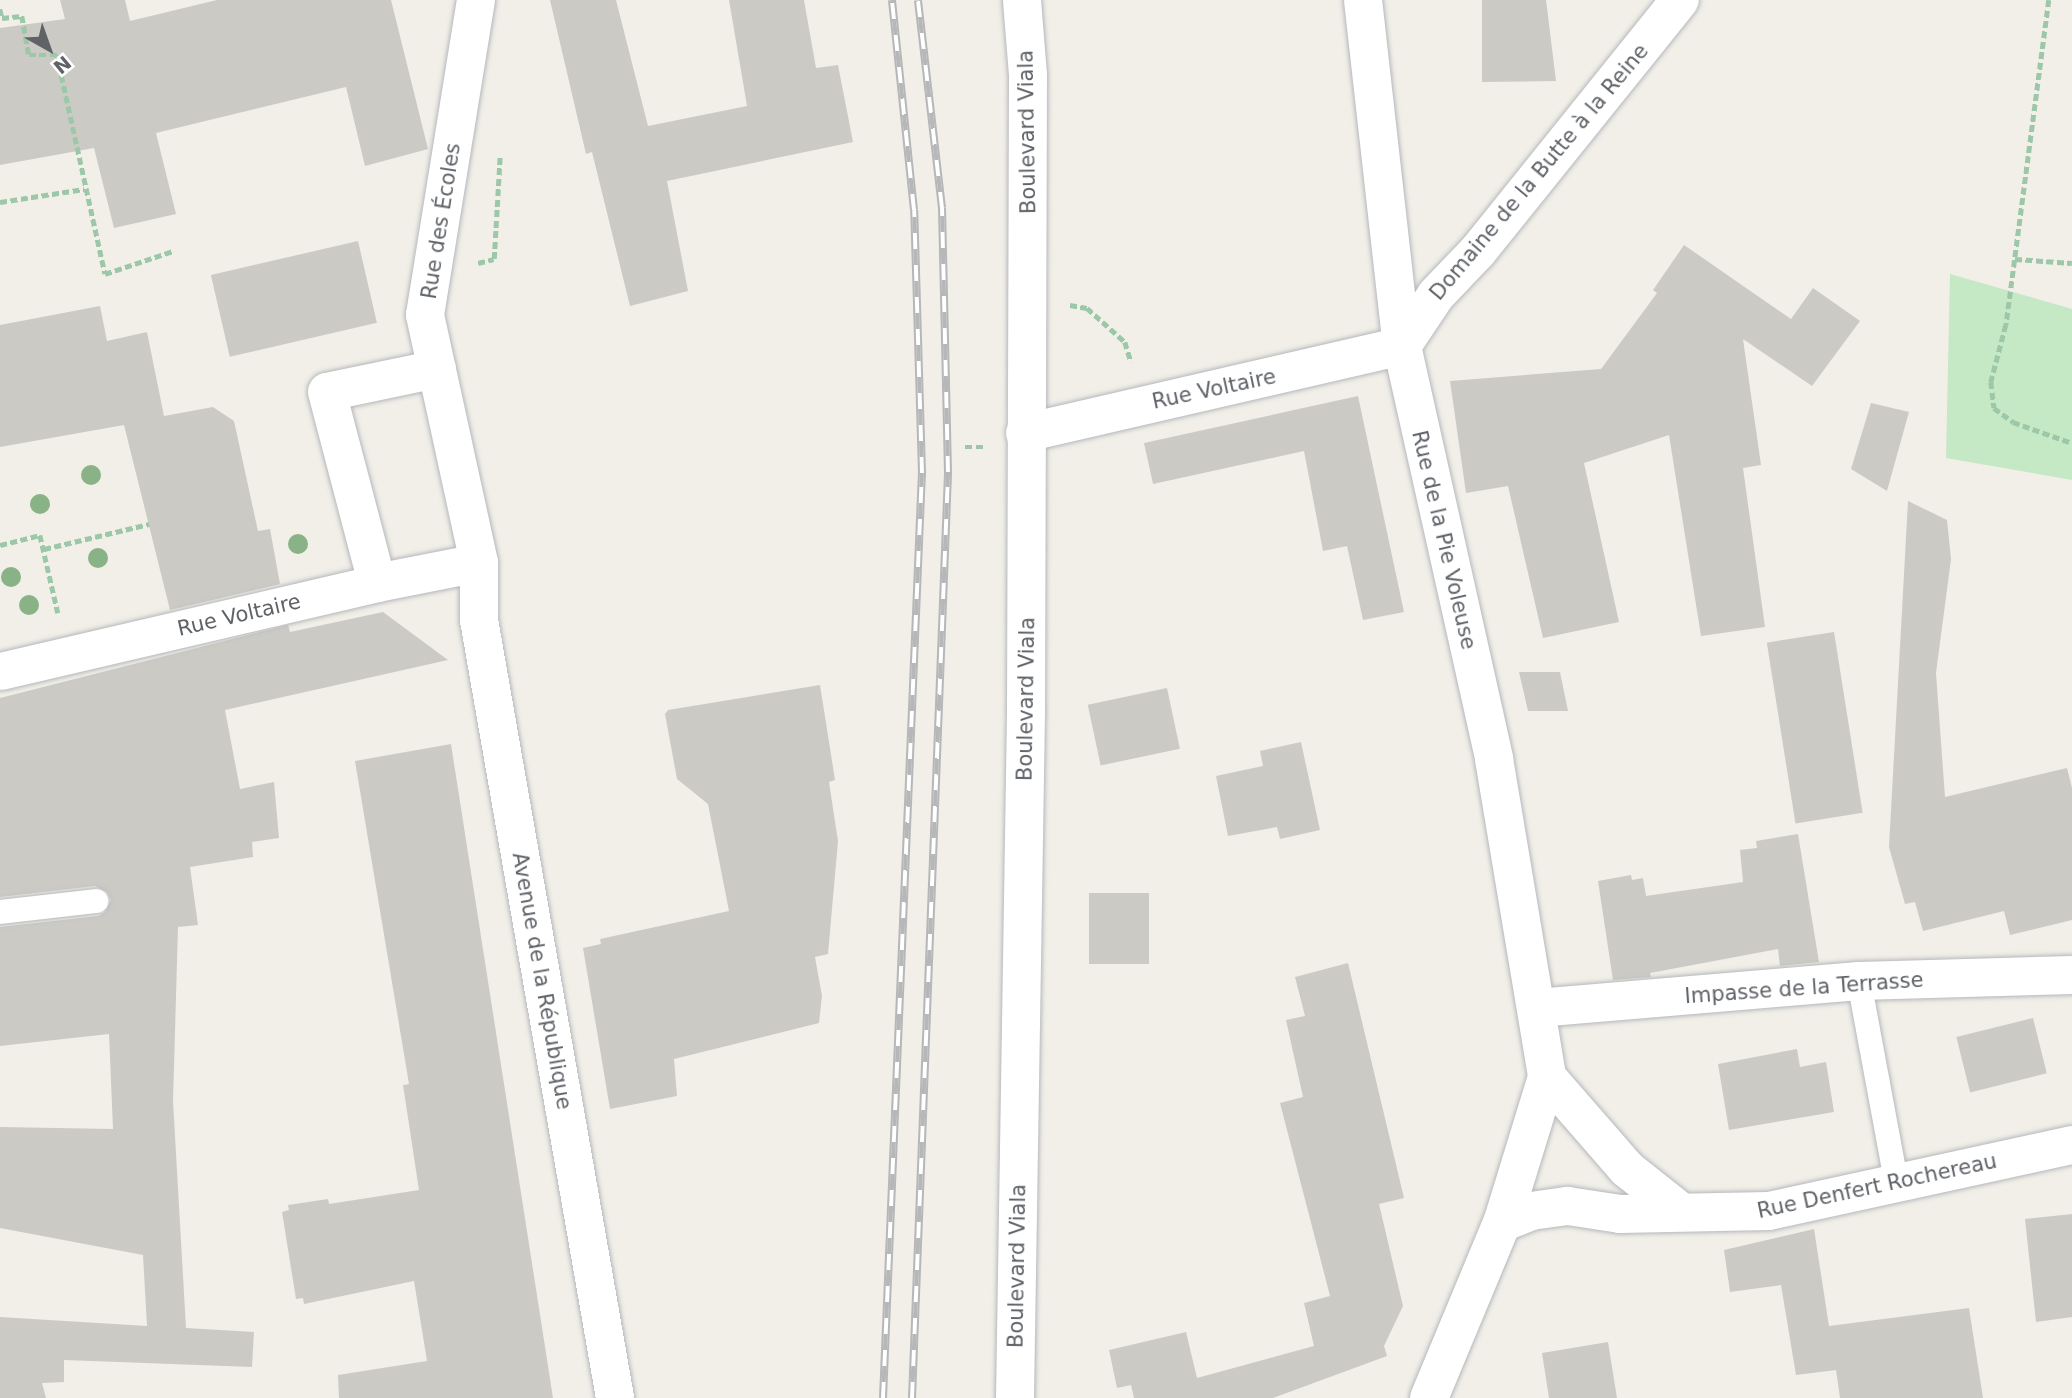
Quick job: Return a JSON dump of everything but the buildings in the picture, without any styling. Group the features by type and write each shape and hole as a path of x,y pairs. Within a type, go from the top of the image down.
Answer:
{"street":[{"name":"Rue des Écoles","path":"476,0 425,315 479,563"},
{"name":"Boulevard Viala","path":"1015,1398 1026,712 1028,75 1022,0"},
{"name":"Rue de la Pie Voleuse","path":"1363,0 1402,346 1494,759 1547,1077"},
{"name":"Domaine de la Butte à la Reine","path":"1402,346 1436,295 1478,251 1680,0"},
{"name":"Rue Voltaire","path":"1025,433 1402,346"},
{"path":"377,583 327,392 437,369"},
{"name":"Rue Voltaire","path":"0,671 377,583 479,563"},
{"name":"Avenue de la République","path":"479,563 479,620 615,1398"},
{"name":"Impasse de la Terrasse","path":"1537,1008 1859,981 2072,975"},
{"path":"1547,1077 1627,1169 1681,1212"},
{"path":"1429,1398 1502,1223 1547,1077"},
{"name":"Rue Denfert Rochereau","path":"1502,1223 1531,1211 1568,1206 1620,1214 1769,1212 1896,1181 2072,1146"}],"lane":[{"path":"0,912 96,901"},
{"path":"1859,981 1896,1181"}],"path":[{"path":"2049,0 2015,259 1992,382 1994,408 2012,422 2072,443"},
{"path":"0,9 2,18 22,16 29,55 57,55 105,274 173,251"},
{"path":"0,202 85,189"},
{"path":"2015,259 2072,263"},
{"path":"1028,296 1087,308 1125,342 1144,404"},
{"path":"965,447 984,447"},
{"path":"44,550 149,524"},
{"path":"0,545 40,535 67,656"}],"green space":[{"path":"1950,274 2072,309 2072,480 1946,458"}],"railway":[{"path":"883,1398 922,473 914,210 892,0"},
{"path":"912,1398 948,472 942,208 918,0"}]}
